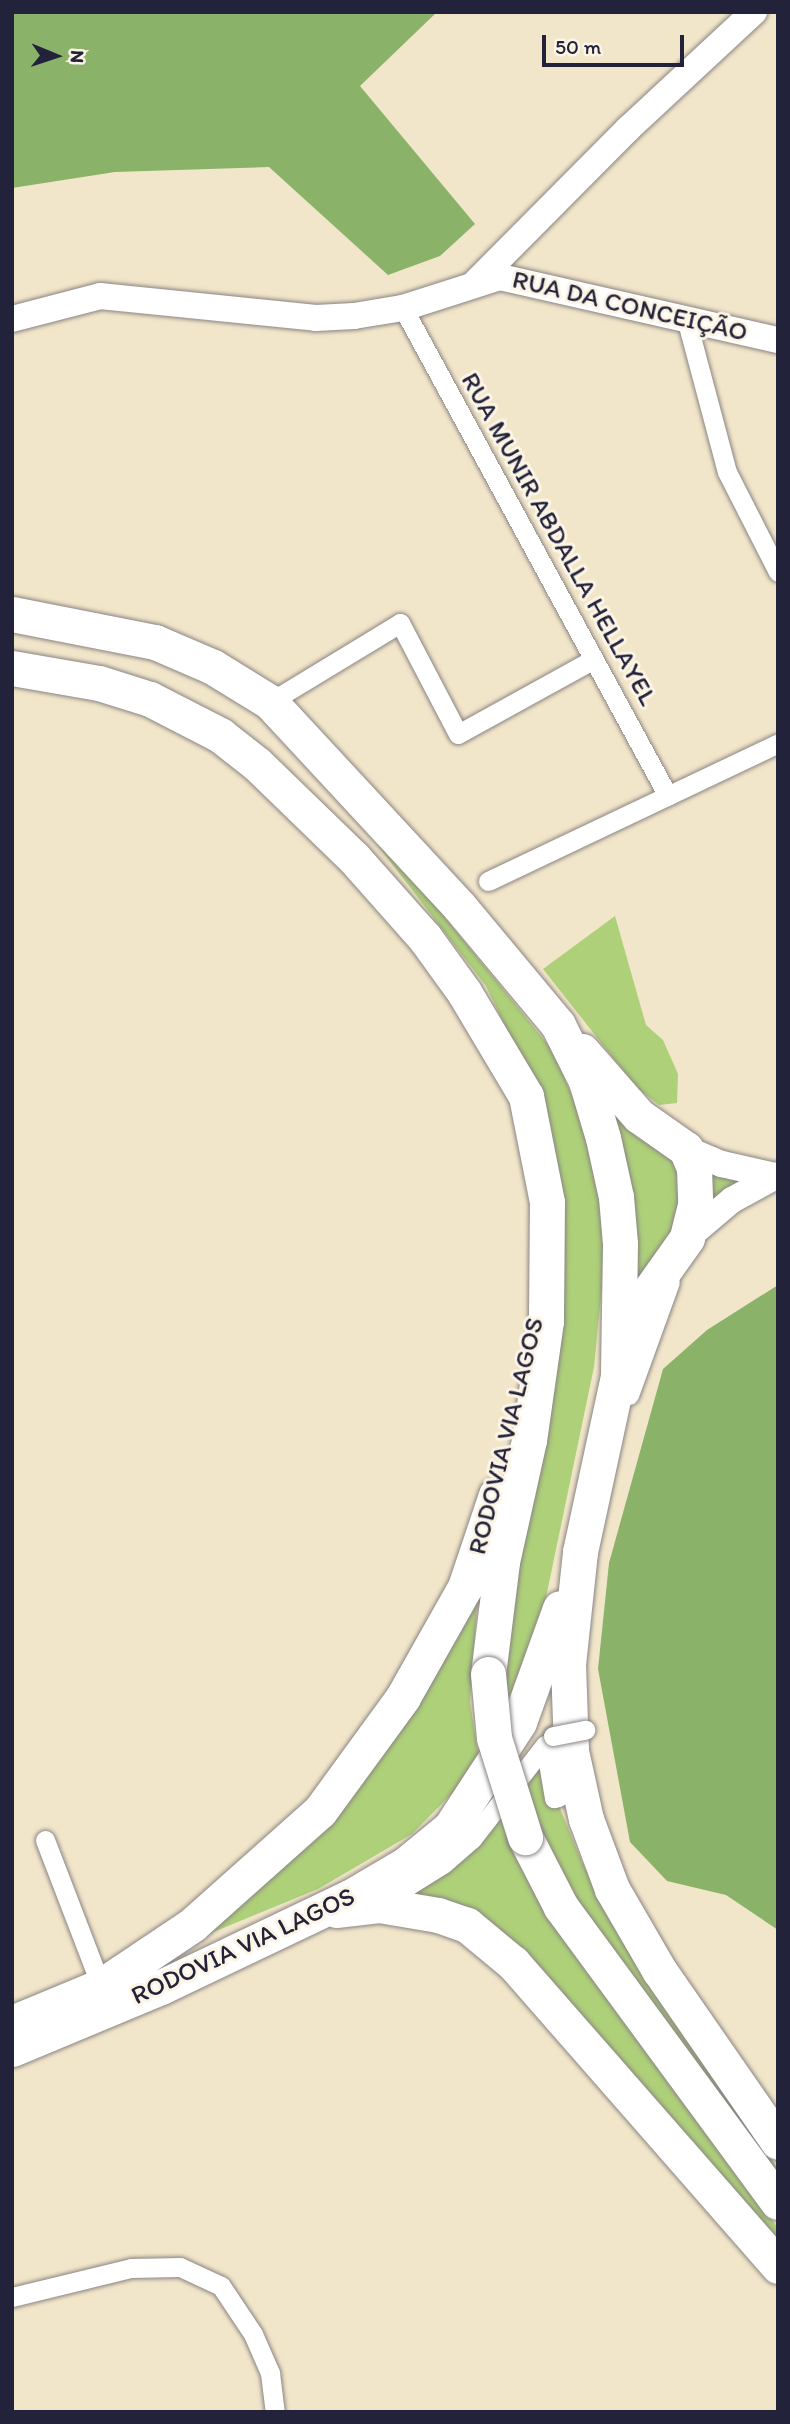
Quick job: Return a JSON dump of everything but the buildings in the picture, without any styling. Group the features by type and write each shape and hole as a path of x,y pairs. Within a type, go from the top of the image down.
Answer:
{"highway":[{"path":"12,614 155,642 204,663 270,702 459,906 558,1025 639,1116 686,1149 695,1186 687,1238 638,1307 618,1376 580,1552 568,1664 571,1751 586,1819 612,1889 659,1970 778,2142"},
{"path":"12,668 99,683 188,716 257,764 354,858 433,949 526,1096 547,1202 547,1270 541,1375 502,1562 488,1674 494,1738 525,1837 561,1907 778,2202"},
{"path":"558,1025 586,1081 617,1197 618,1376"},
{"name":"RODOVIA VIA LAGOS","path":"12,2023 102,1986 192,1926 280,1851 320,1811 403,1697 465,1587 480,1548 501,1477 547,1270"},
{"name":"RODOVIA VIA LAGOS","path":"12,2049 161,1987 315,1914 406,1864 450,1828 519,1722 580,1552"},
{"path":"315,1914 379,1905 412,1908 467,1926 513,1963 778,2266"}],"main road":[{"path":"476,282 754,12"},
{"path":"518,240 513,262 524,279"},
{"name":"RUA DA CONCEIÇÃO","path":"12,319 100,296 316,318 403,308 476,282 524,279 778,340"},
{"path":"686,1149 722,1164 776,1175"},
{"path":"687,1238 733,1200 776,1175"}],"street":[{"name":"RUA MUNIR ABDALLA HELLAYEL","path":"403,308 668,796"},
{"path":"686,318 727,472 778,572"},
{"path":"270,702 400,623 458,734 594,659"},
{"path":"488,881 778,743"},
{"path":"12,2059 379,1905 443,1864 472,1839 545,1745 554,1798 558,1797 553,1736 585,1730 579,1674 597,1522 637,1366 687,1238"},
{"path":"45,1840 102,1986"},
{"path":"12,2297 131,2268 180,2267 221,2286 240,2315 270,2372 275,2412"}],"green space":[{"path":"12,12 437,12 360,86 475,224 440,256 388,275 269,167 115,172 12,188"},
{"path":"384,842 553,1051 599,1160 605,1256 594,1367 544,1607 519,1686 506,1698 510,1598 553,1330 536,1090 486,986 379,847"},
{"path":"615,916 646,1025 663,1040 678,1074 677,1103 659,1105 636,1087 543,969"},
{"path":"604,1095 675,1160 688,1180 675,1235 628,1290"},
{"path":"707,1170 749,1178 712,1201"},
{"path":"778,1285 778,1930 726,1895 667,1881 630,1842 598,1669 609,1563 663,1369 707,1330"},
{"path":"478,1590 470,1702 480,1765 412,1834 318,1889 172,1949 302,1840"},
{"path":"538,1755 582,1862 646,1977 778,2169 778,2182 559,1875 520,1778"},
{"path":"495,1803 570,1948 778,2228 778,2241 513,1942 373,1889"}]}
